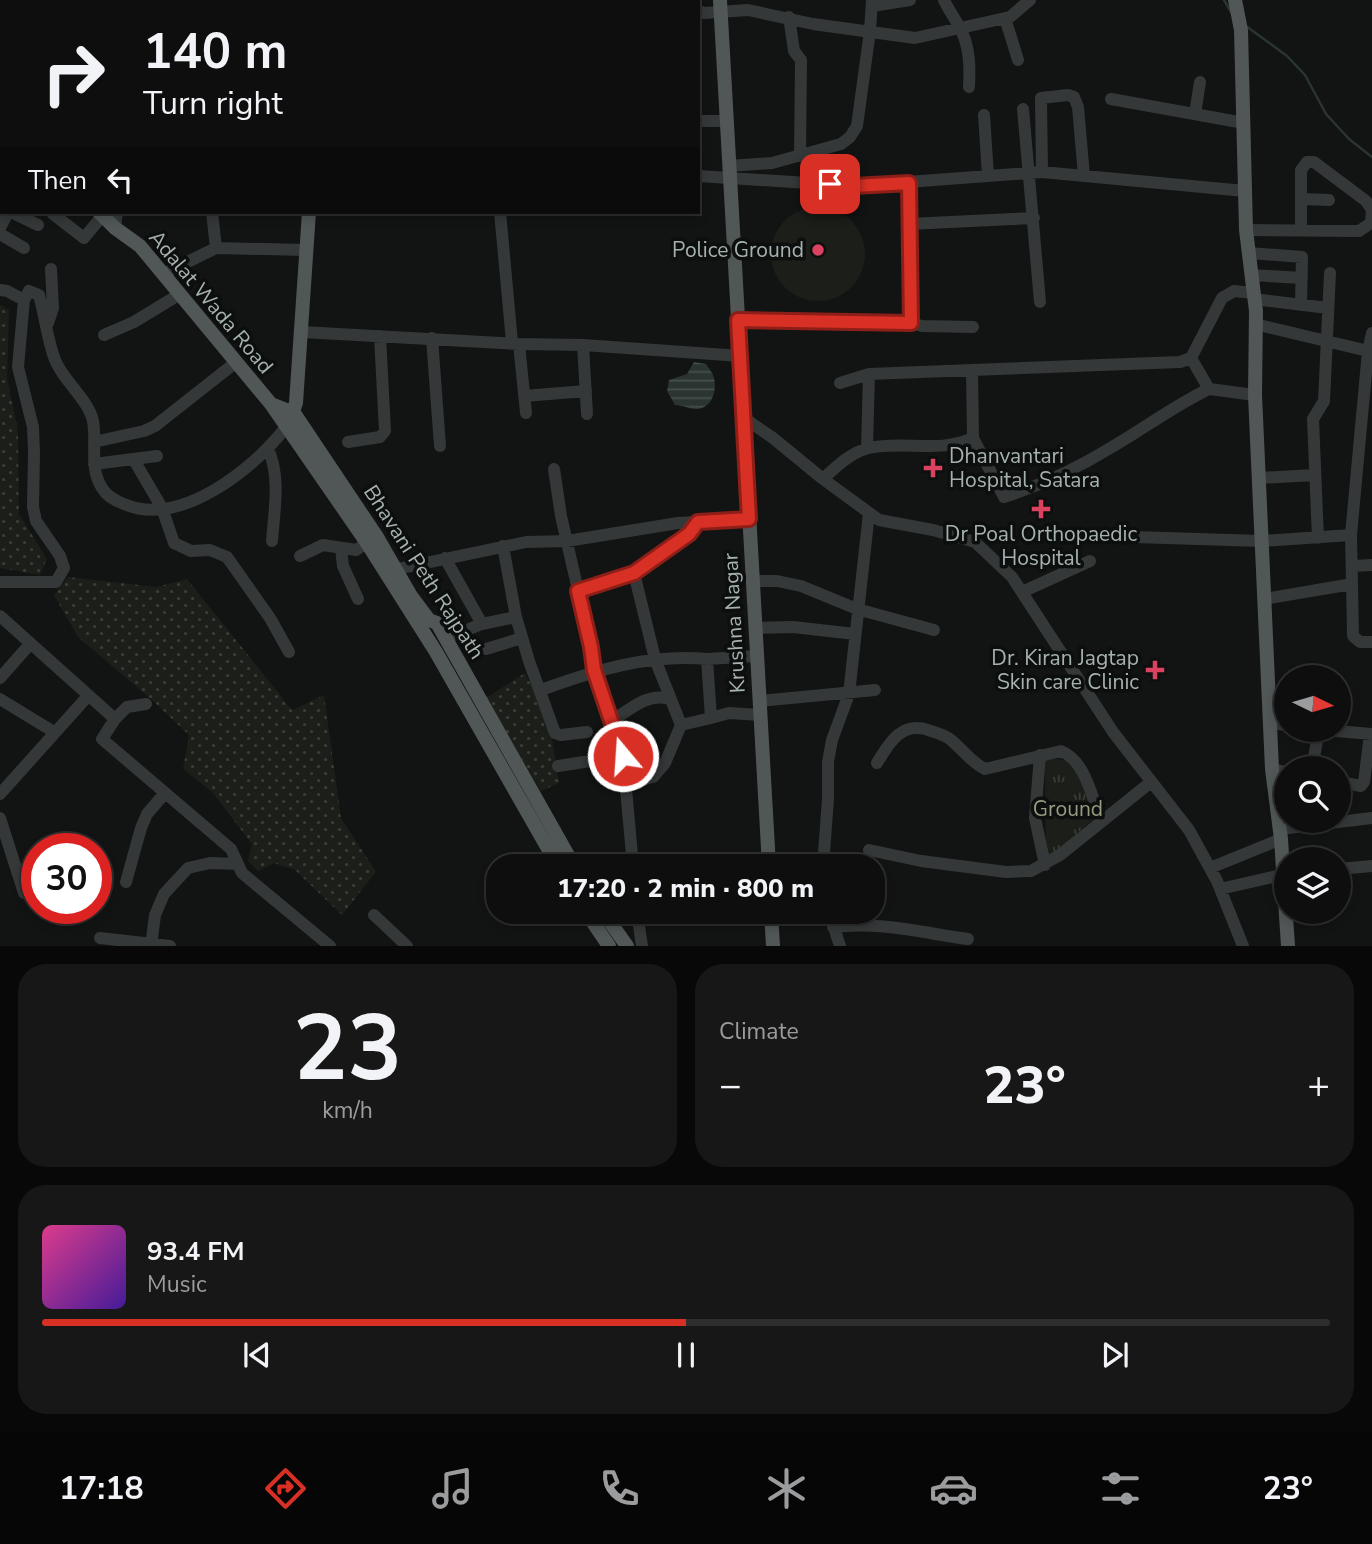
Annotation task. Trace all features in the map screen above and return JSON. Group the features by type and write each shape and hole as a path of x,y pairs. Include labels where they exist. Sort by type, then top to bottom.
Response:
{"main road":[{"path":"1235,0 1241,30 1246,229 1255,324 1255,395 1270,723 1276,756"},
{"name":"Krushna Nagar","path":"720,6 768,854"},
{"name":"Adalat Wada Road","path":"108,214 115,228 140,246 271,404 294,414"},
{"path":"286,428 294,414 309,214"},
{"path":"271,404 367,543 436,652 555,854"},
{"name":"Bhavani Peth Rajpath","path":"294,414 397,569 411,596 429,620 436,622 446,638 568,854"},
{"path":"429,620 437,642 556,854"},
{"path":"1280,834 1281,847"},
{"path":"594,924 609,946"},
{"path":"611,924 627,946"},
{"path":"772,924 773,946"},
{"path":"1287,924 1288,946"}],"street":[{"path":"700,176 800,156 841,144 850,137 857,125 872,3 910,0"},
{"path":"944,0 960,28 968,55 969,87"},
{"path":"700,12 705,13 720,6 789,17 813,24 915,38 1010,17 1030,0"},
{"path":"789,17 794,51 801,61 800,156"},
{"path":"1005,18 1018,60"},
{"path":"1195,114 1200,82"},
{"path":"1042,172 1041,98 1068,95 1074,97 1078,107 1084,176"},
{"path":"1111,99 1244,122"},
{"path":"1023,109 1041,302"},
{"path":"984,115 988,176"},
{"path":"700,121 727,121"},
{"path":"1246,229 1359,231 1369,226 1372,214 1366,201 1314,162 1307,162 1301,170 1301,229"},
{"path":"730,171 854,186 1042,172 1245,191"},
{"path":"909,183 911,323"},
{"path":"1301,199 1329,200"},
{"path":"13,214 38,225"},
{"path":"53,214 84,238 106,214"},
{"path":"212,214 216,248"},
{"path":"500,214 526,413"},
{"path":"909,224 1034,218"},
{"path":"0,234 24,248"},
{"path":"163,274 216,248 306,250"},
{"path":"1249,253 1300,256 1303,260 1301,304"},
{"path":"47,324 53,308 51,269"},
{"path":"1318,538 1313,419 1324,401 1330,273"},
{"path":"1251,275 1302,278"},
{"path":"0,290 23,300"},
{"path":"0,582 55,582 64,568 60,556 36,521 33,507 33,427 18,367 23,300 29,291 39,295 56,362 93,418 94,464 102,489 116,500 136,509 160,510 177,507 211,491 239,473 268,449 286,428"},
{"path":"840,383 869,374 1181,362 1191,358 1222,298 1234,291 1328,308"},
{"path":"104,335 148,315 180,294"},
{"path":"738,320 911,323 922,326 973,327"},
{"path":"1255,324 1370,351"},
{"path":"302,332 583,345 741,356"},
{"path":"1372,332 1367,420 1358,466 1351,535 1353,636 1360,642 1372,642"},
{"path":"348,442 380,438 385,431 380,336"},
{"path":"432,338 440,446"},
{"path":"583,345 587,414"},
{"path":"1191,358 1209,389"},
{"path":"94,442 155,426 235,363"},
{"path":"972,371 973,438 1004,497 1035,487 1111,448 1186,399 1209,389 1255,395"},
{"path":"867,448 869,374"},
{"path":"524,396 586,391"},
{"path":"744,418 880,520 933,530 975,542 1012,577 1113,732 1189,831 1220,889 1243,946"},
{"path":"823,479 839,463 867,448 948,446 973,438"},
{"path":"268,449 273,460 275,482 272,541"},
{"path":"94,464 157,456"},
{"path":"134,460 162,508 174,543 191,551 210,550 227,557 270,618 289,652"},
{"path":"1358,466 1372,468"},
{"path":"554,469 594,670 623,756 632,854"},
{"path":"1259,478 1315,475"},
{"path":"824,854 828,762 832,740 849,694 869,513"},
{"path":"397,569 526,542 567,541 698,522 749,519"},
{"path":"578,591 634,573 689,534 698,522"},
{"path":"1102,536 1262,541 1351,535"},
{"path":"300,556 323,545 356,550 367,543"},
{"path":"503,547 516,617 555,733 561,735 587,732"},
{"path":"341,548 343,566 358,599"},
{"path":"445,558 482,624"},
{"path":"1022,592 1090,561"},
{"path":"1352,566 1372,565"},
{"path":"625,784 653,777 665,763 681,725 655,659 634,573"},
{"path":"753,580 801,586 857,609 934,630"},
{"path":"1264,599 1352,584"},
{"path":"0,617 115,719"},
{"path":"446,638 482,624 516,617"},
{"path":"755,628 793,627 855,634"},
{"path":"486,649 522,638"},
{"path":"0,678 30,644"},
{"path":"541,690 594,670 655,659 678,656 707,659 757,656"},
{"path":"707,659 711,718"},
{"path":"681,725 729,713 874,690"},
{"path":"0,794 88,696"},
{"path":"612,721 648,699 662,696 669,699"},
{"path":"0,699 54,732"},
{"path":"146,704 127,708 115,719 102,739 231,849 242,873 330,946"},
{"path":"1270,723 1274,724"},
{"path":"877,763 890,740 901,731 913,727 928,729 949,738 985,769 1061,751 1069,754 1079,764 1101,820"},
{"path":"1351,732 1371,734 1364,782 1361,786 1351,785"},
{"path":"1040,755 1035,818 1045,865"},
{"path":"558,766 623,756"},
{"path":"869,850 921,861 1006,872 1031,871 1045,865 1151,782"},
{"path":"126,882 141,828 147,814 164,793"},
{"path":"0,817 21,884"},
{"path":"1210,868 1280,834 1372,818"},
{"path":"151,944 155,915 164,894 188,869 210,863 237,864"},
{"path":"1351,868 1372,866"},
{"path":"1220,889 1274,876"},
{"path":"374,915 407,946"},
{"path":"639,924 642,946"},
{"path":"832,924 840,946"},
{"path":"833,927 882,925 968,939"},
{"path":"100,938 170,946"}],"green space":[{"name":"Police Ground","path":"809,207 827,207 852,220 862,236 865,254 862,272 852,288 827,301 809,301 784,288 771,263 771,245 784,220"},
{"path":"0,305 9,310 7,378 18,431 19,514 47,559 40,575 0,568"},
{"path":"68,577 157,587 187,579 292,710 324,695 341,818 376,872 342,915 295,870 274,863 258,871 248,861 252,844 212,792 183,769 189,735 78,637 54,595"},
{"path":"525,673 549,719 559,783 541,791 486,698"},
{"name":"Ground","path":"1045,757 1071,761 1096,817 1046,860"}],"shaded area":[{"path":"694,362 706,364 715,383 710,402 697,409 675,405 667,391 669,380 687,374"}],"waterway":[{"path":"1224,0 1231,12"},
{"path":"1246,26 1287,56 1305,75 1326,114 1349,139 1372,157"}],"place":[{"name":"Police Ground","path":"818,250"},
{"name":"Dhanvantari Hospital, Satara","path":"933,468"},
{"name":"Dr Poal Orthopaedic Hospital","path":"1041,509"},
{"name":"Dr. Kiran Jagtap Skin care Clinic","path":"1155,670"}],"route":[{"path":"623,756 594,670 578,591 634,573 689,534 698,522 749,519 738,320 911,323 909,183 854,186 830,184"}]}
